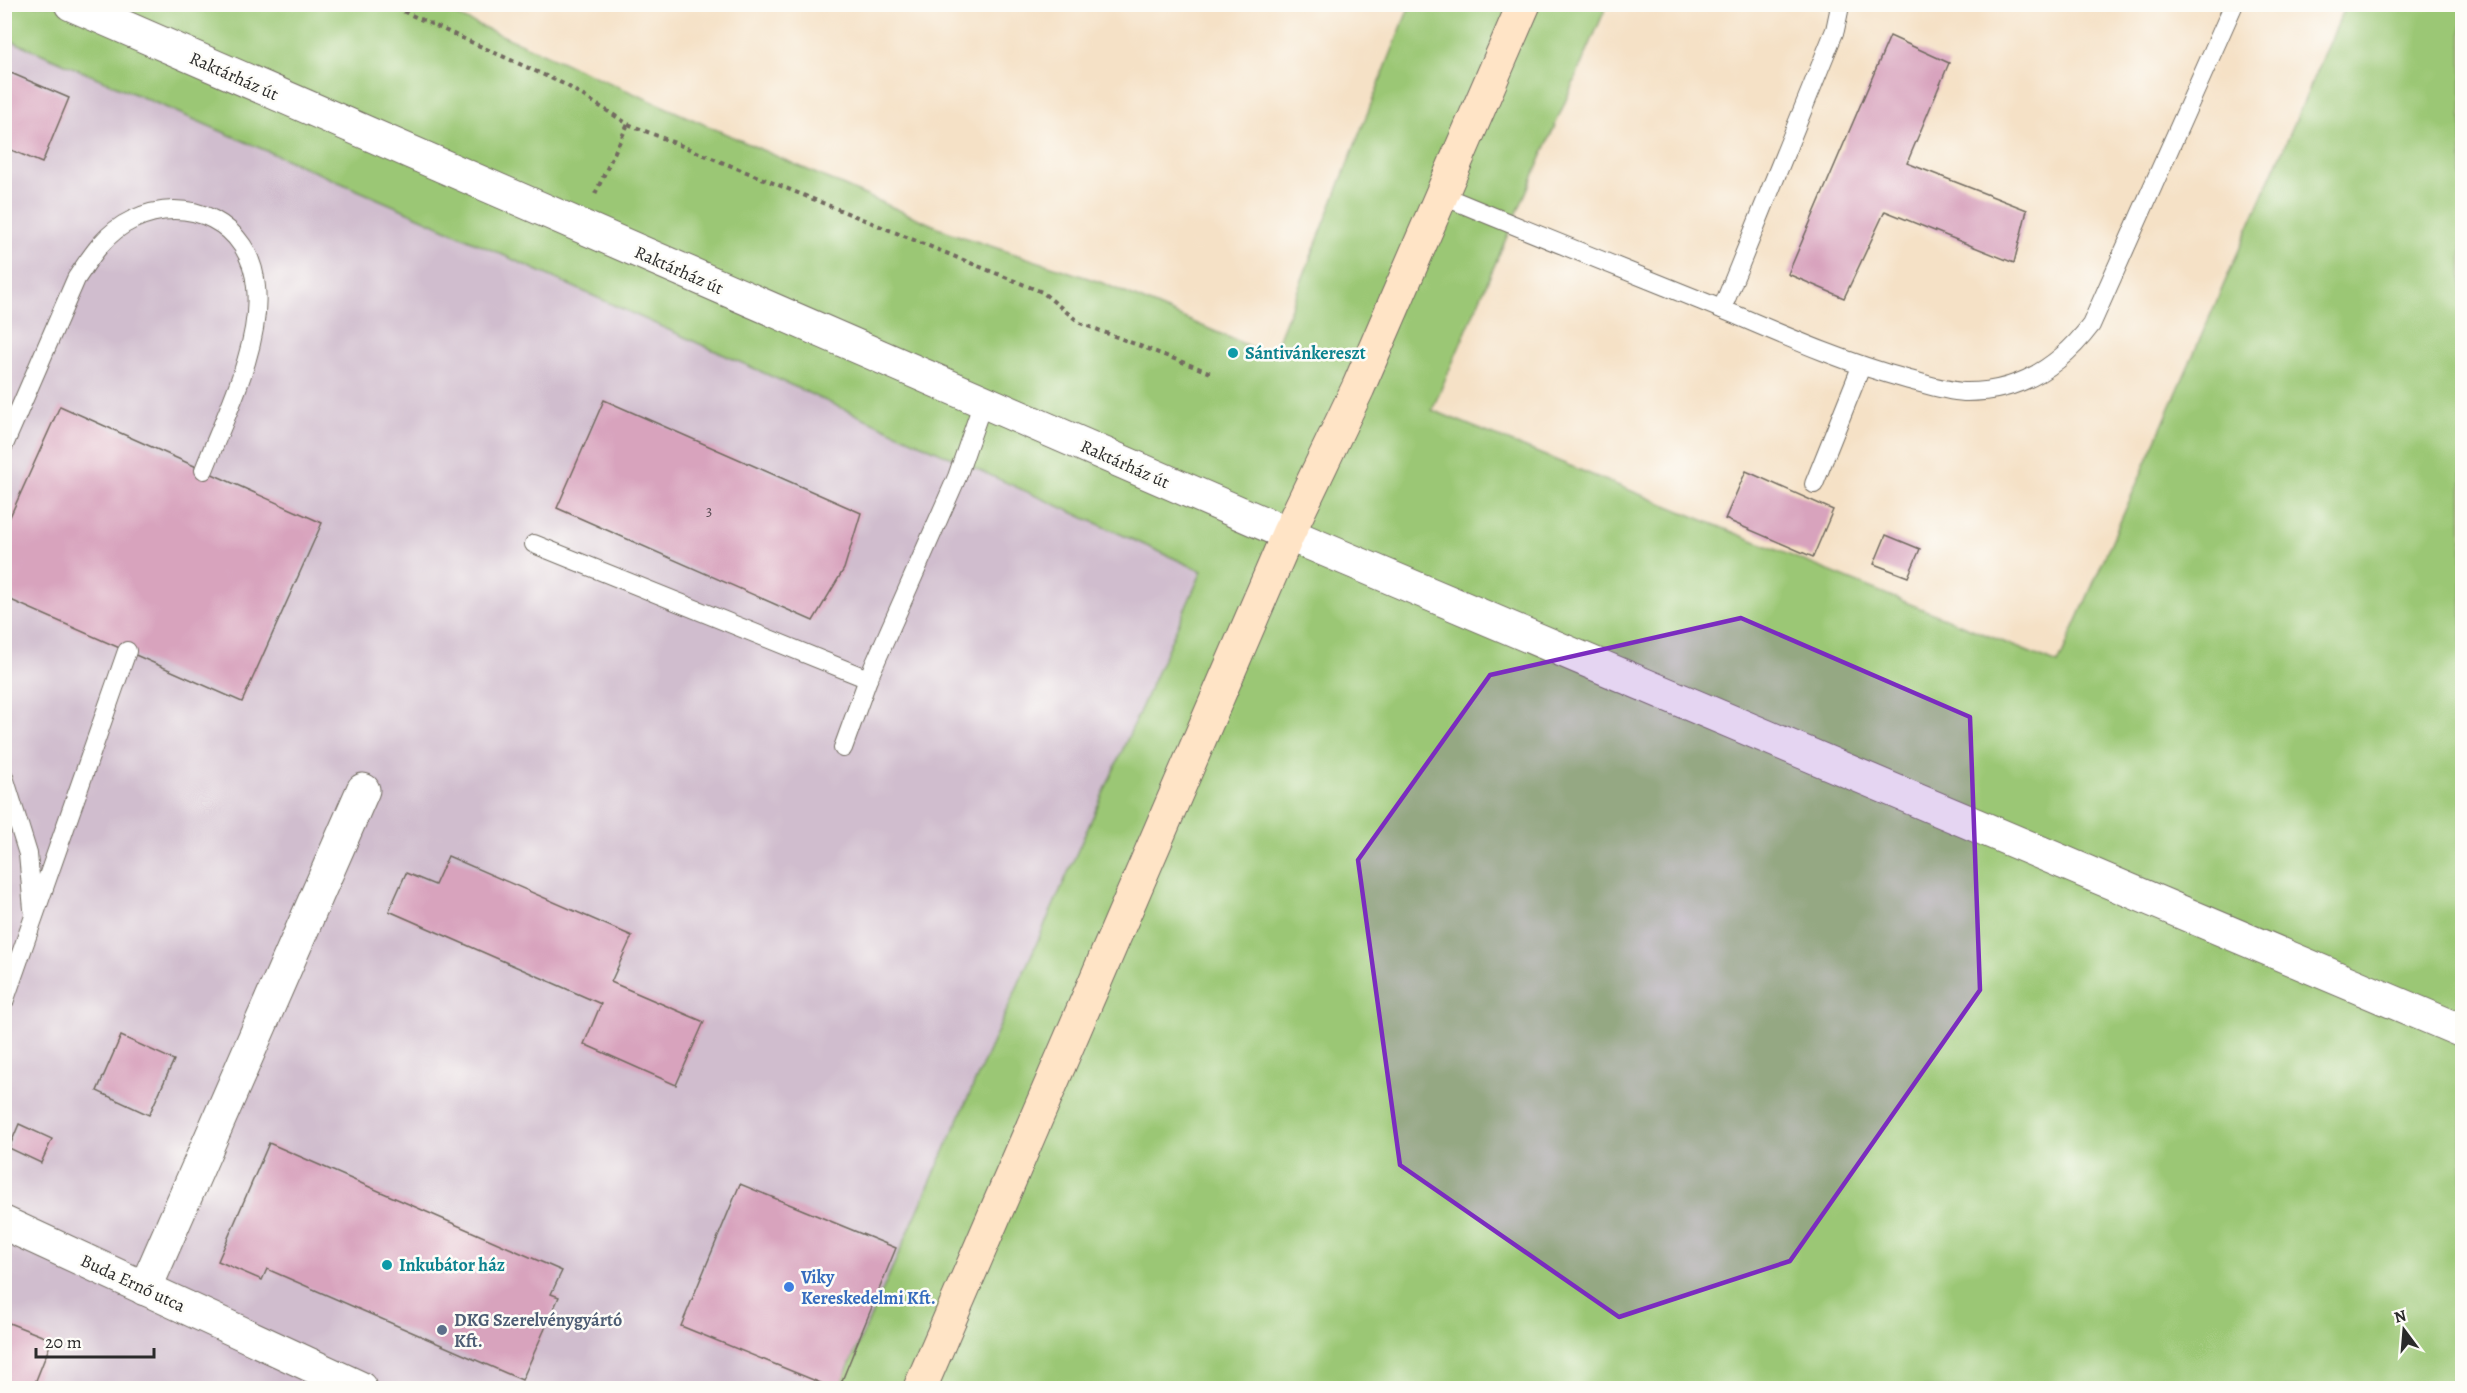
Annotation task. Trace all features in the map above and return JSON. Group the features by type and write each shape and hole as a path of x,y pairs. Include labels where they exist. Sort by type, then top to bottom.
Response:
{"main road":[{"path":"920,1389 1288,534 1358,388 1524,4"}],"street":[{"name":"Raktárház út","path":"71,4 1288,534 2463,1031"},
{"path":"145,1288 363,790"},
{"name":"Buda Ernő utca","path":"4,1223 360,1389"}],"lane":[{"path":"1722,309 1835,30 1838,4"},
{"path":"1441,195 1861,367 1930,386 1964,392 1996,388 2028,379 2052,367 2076,345 2091,325 2234,4"},
{"path":"4,445 76,279 91,255 109,235 130,221 150,213 176,210 214,219 234,233 245,249 253,268 256,287 257,315 249,351 204,470"},
{"path":"1814,484 1861,367"},
{"path":"843,748 868,680 957,477 983,402"},
{"path":"534,544 868,680"},
{"path":"4,1002 127,651"},
{"path":"4,777 28,854 33,920"}],"path":[{"path":"387,4 566,85 628,124 1042,292 1080,323 1211,373"},
{"path":"580,226 628,124"}],"highlighted area":[{"path":"1741,618 1970,717 1980,990 1790,1261 1619,1317 1400,1165 1358,860 1490,675"}],"shaded area":[{"path":"4,38 399,208 1203,571 839,1388 5,1388"}],"green space":[{"path":"5,5 433,5 951,233 1100,282 1272,356 1410,5 1607,5 1432,410 2058,664 2346,5 2462,5 2462,1388 839,1388 1202,571 399,208 5,38"}],"building":[{"path":"1890,36 1949,63 1907,163 2027,210 2014,263 1885,211 1844,298 1788,274"},
{"path":"4,70 69,98 42,163 4,147"},
{"path":"604,400 861,513 844,569 813,621 557,508"},
{"path":"60,406 322,523 242,702 4,597 4,530"},
{"path":"1746,471 1833,510 1813,557 1725,519"},
{"path":"1886,535 1920,549 1908,577 1874,564"},
{"path":"448,856 632,936 611,982 704,1022 676,1085 584,1044 601,1004 389,911 406,873 435,885"},
{"path":"121,1036 174,1060 149,1115 97,1091"},
{"path":"19,1124 52,1139 41,1163 9,1148"},
{"name":"Inkubátor ház","path":"269,1143 562,1271 551,1294 559,1297 522,1380 267,1269 262,1280 218,1261"},
{"name":"Viky Kereskedelmi Kft.","path":"740,1184 896,1248 839,1388 833,1388 681,1326"},
{"path":"4,1321 52,1340 33,1388 4,1388"}],"place":[{"name":"Sántivánkereszt","path":"1233,353"},
{"name":"Inkubátor ház","path":"387,1265"},
{"name":"Viky Kereskedelmi Kft.","path":"789,1287"},
{"name":"DKG Szerelvénygyártó Kft.","path":"442,1330"}]}
